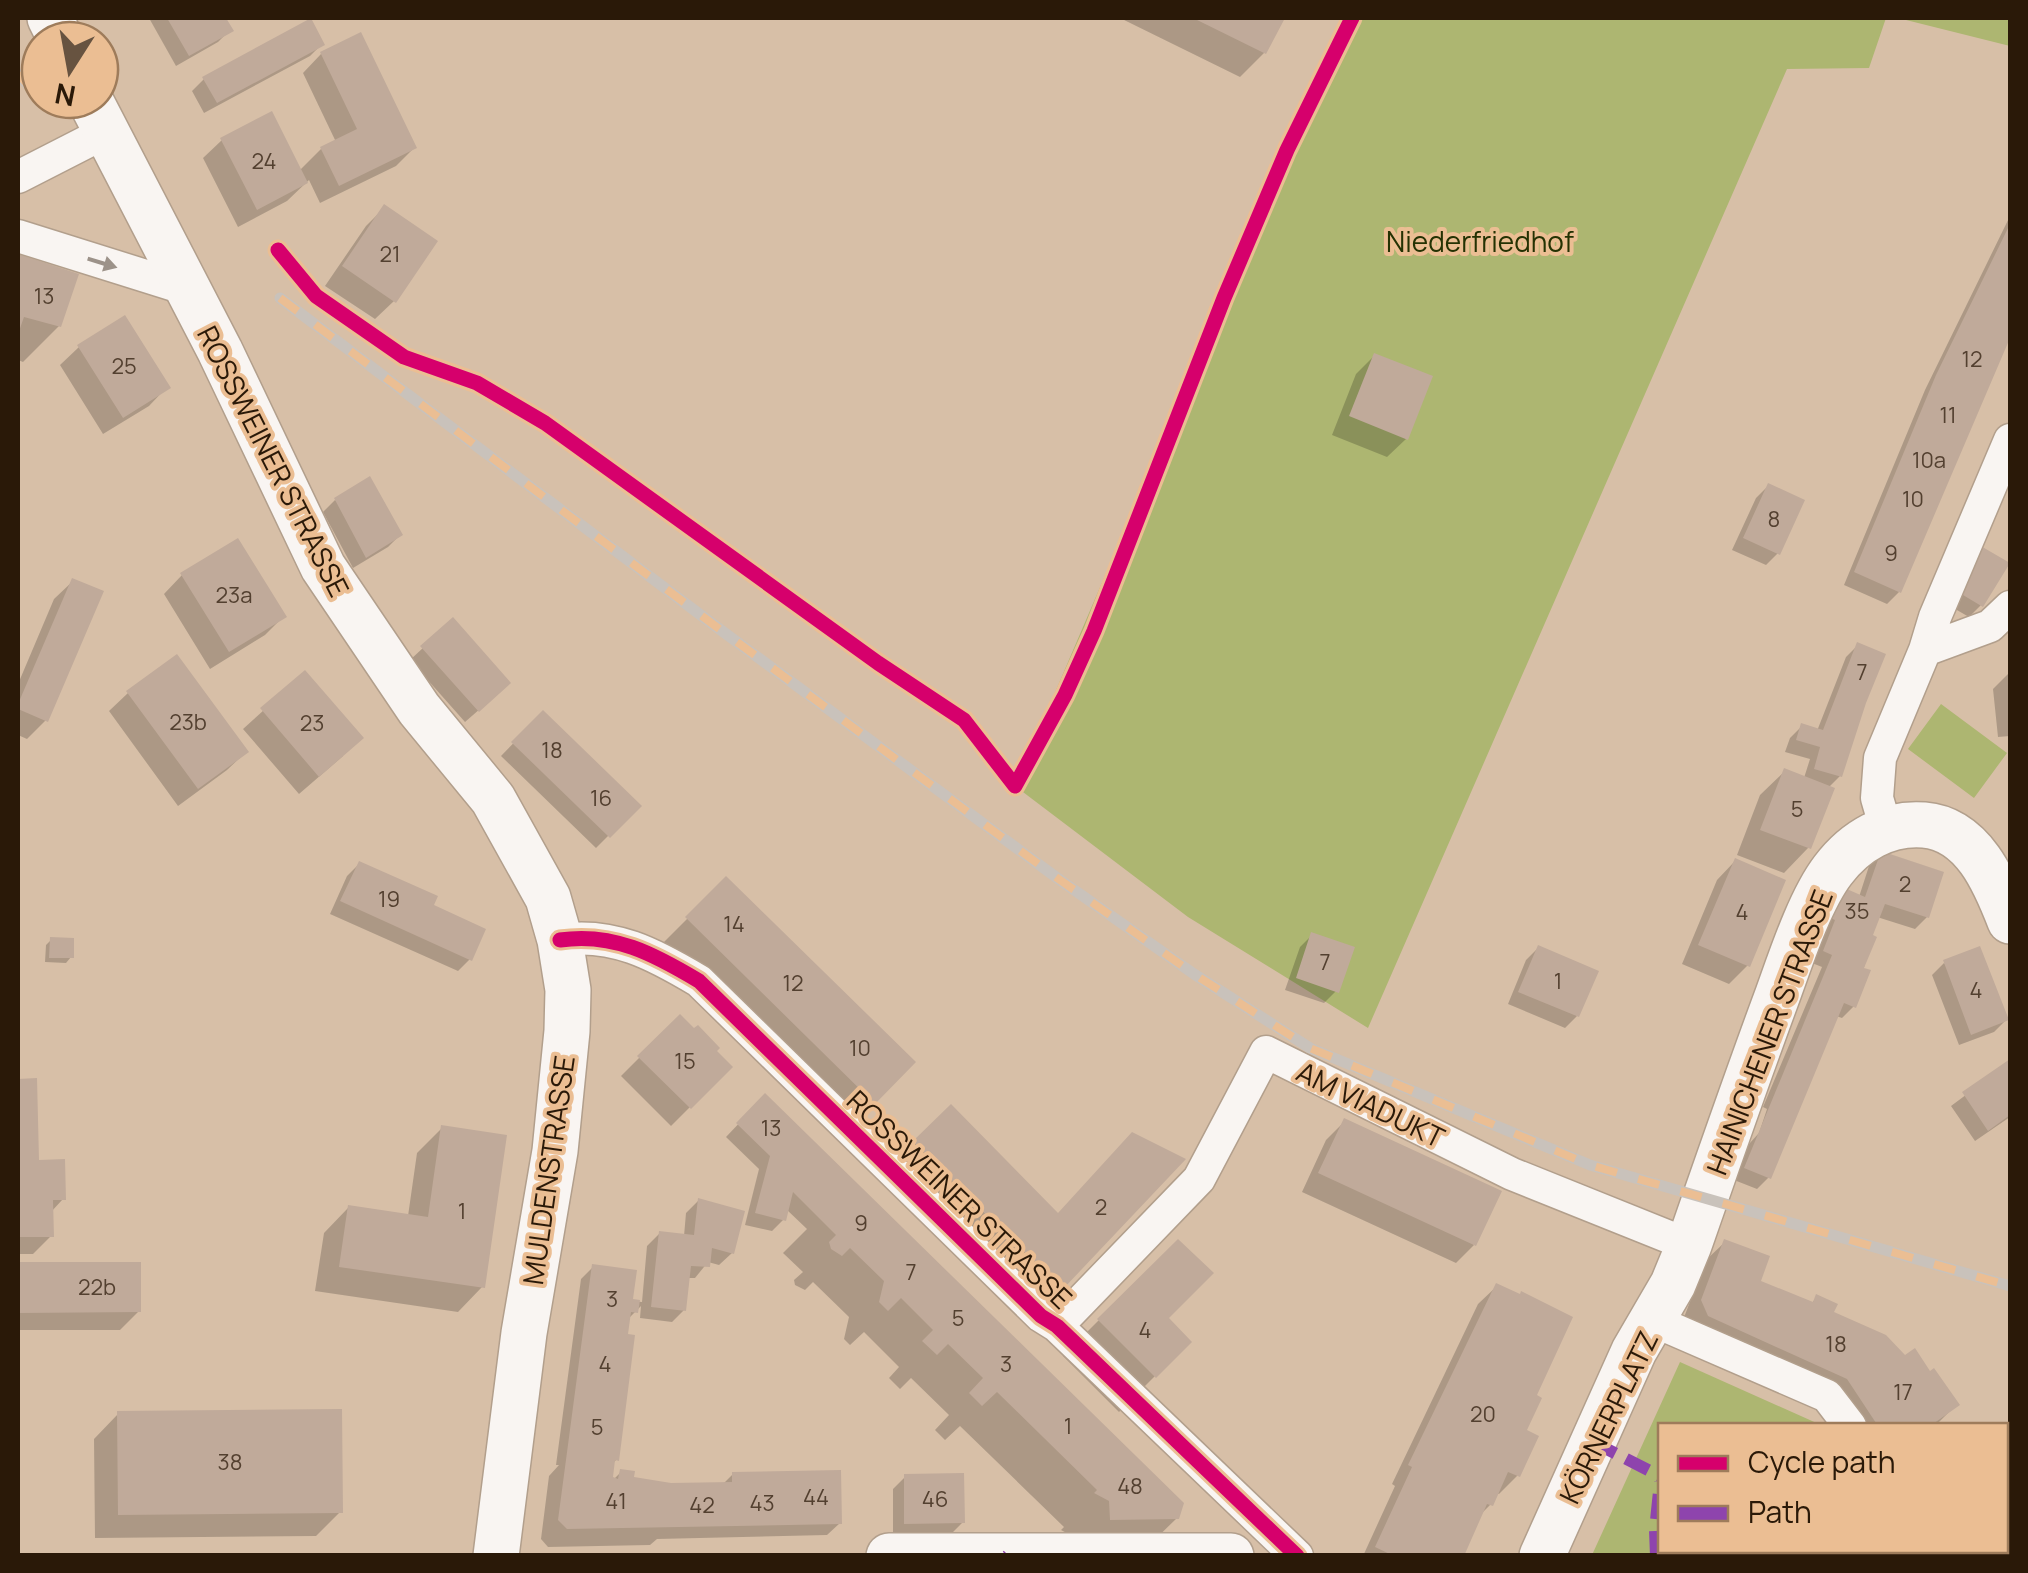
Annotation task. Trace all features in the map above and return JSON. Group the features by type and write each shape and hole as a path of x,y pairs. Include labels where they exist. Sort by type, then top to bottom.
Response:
{"main road":[{"name":"ROSSWEINER STRASSE","path":"100,120 220,351 322,566 419,709 493,799"},
{"name":"MULDENSTRASSE","path":"493,799 548,898 568,990 555,1151 524,1333 496,1556"},
{"path":"1886,828 1930,825 1972,851 1991,872 2010,921"},
{"name":"HAINICHENER STRASSE","path":"1652,1320 1690,1245 1796,944 1830,873 1864,839 1886,828"},
{"name":"KÖRNERPLATZ","path":"1542,1556 1634,1351 1652,1320"},
{"path":"889,1556 1231,1556"}],"street":[{"path":"18,177 93,120"},
{"path":"18,236 187,290"},
{"path":"1886,828 1877,798 1880,758 2010,440"},
{"path":"1925,650 1990,626 2010,607"},
{"name":"ROSSWEINER STRASSE","path":"560,940 588,936 621,942 661,959 699,982 1041,1316 1057,1326 1297,1556"},
{"name":"AM VIADUKT","path":"1057,1326 1199,1179 1266,1052 1512,1174 1690,1245"},
{"name":"KÖRNERPLATZ","path":"1652,1320 1828,1396 1848,1423"}],"green space":[{"name":"Niederfriedhof","path":"1352,18 1886,18 1869,68 1787,69 1368,1028 1188,917 1015,786 1287,150"},
{"path":"1898,18 2010,18 2010,46"},
{"path":"1941,704 2007,753 1974,798 1908,749"},
{"path":"1680,1362 1817,1423 1658,1423 1658,1553 1786,1555 1592,1555"}],"building":[{"path":"167,18 226,18 234,31 189,56"},
{"path":"311,18 325,45 217,103 202,77"},
{"path":"1193,18 1285,18 1266,54"},
{"path":"361,32 417,148 339,186 320,147 357,129 320,52"},
{"path":"272,111 308,183 257,210 220,138"},
{"path":"384,204 438,241 396,303 342,266"},
{"path":"2010,224 2010,338 1901,593 1854,572 1936,375"},
{"path":"18,254 79,274 61,327 24,317 18,334"},
{"path":"125,315 171,388 123,418 77,345"},
{"path":"1374,353 1433,376 1408,440 1349,416"},
{"path":"370,476 403,535 366,558 334,498"},
{"path":"1768,483 1805,500 1780,555 1743,538"},
{"path":"238,538 287,617 229,652 180,573"},
{"path":"1979,545 2010,563 1983,607 1953,589"},
{"path":"72,578 104,591 48,722 18,709 18,704"},
{"path":"453,617 511,683 479,712 420,646"},
{"path":"1857,642 1886,654 1842,777 1814,769 1820,747 1796,740 1801,723 1823,730"},
{"path":"177,654 249,752 198,789 126,691"},
{"path":"305,670 364,738 319,777 260,708"},
{"path":"543,710 642,806 610,838 511,742"},
{"path":"1784,768 1835,788 1811,849 1760,830"},
{"path":"1881,851 1944,872 1929,918 1885,904 1864,968 1871,970 1856,1008 1844,1003 1771,1179 1744,1168 1832,955 1823,951 1835,920 1828,917 1840,886 1865,897"},
{"path":"1735,858 1786,880 1750,967 1698,945"},
{"path":"359,861 438,896 434,905 486,929 472,961 340,901"},
{"path":"726,876 916,1062 875,1104 685,917"},
{"path":"1311,932 1355,947 1339,993 1296,978"},
{"path":"50,937 74,938 74,958 49,958"},
{"path":"1538,945 1599,971 1579,1017 1518,992"},
{"path":"1980,946 2009,1020 1971,1035 1943,960"},
{"path":"680,1014 694,1028 698,1025 733,1067 691,1109 637,1056"},
{"path":"2010,1059 2010,1115 1988,1131 1962,1092"},
{"path":"37,1078 39,1160 65,1159 66,1200 53,1200 54,1237 18,1237 18,1079"},
{"path":"765,1093 1184,1503 1179,1519 1110,1520 1109,1501 1094,1493 1097,1490 997,1392 982,1406 969,1393 983,1378 948,1344 937,1355 922,1341 933,1330 901,1298 888,1311 879,1302 884,1281 850,1248 842,1256 831,1249 829,1242 836,1235 793,1192 786,1221 755,1213 770,1156 736,1123"},
{"path":"951,1104 1058,1213 1132,1132 1186,1159 1064,1288 913,1141"},
{"path":"1344,1118 1502,1191 1476,1246 1318,1173"},
{"path":"441,1125 507,1135 485,1288 339,1267 348,1205 428,1217"},
{"path":"698,1198 745,1211 734,1254 712,1248 710,1267 691,1266 686,1311 651,1307 659,1231 694,1235"},
{"path":"1178,1239 1214,1273 1169,1318 1192,1342 1156,1378 1097,1319"},
{"path":"1724,1239 1770,1256 1761,1281 1813,1302 1816,1294 1838,1304 1834,1312 1886,1335 1905,1355 1915,1348 1960,1405 1934,1423 1876,1423 1847,1379 1708,1316 1701,1300"},
{"path":"18,1262 141,1262 141,1312 18,1313"},
{"path":"592,1264 637,1270 633,1299 640,1300 638,1313 631,1312 628,1334 635,1335 619,1461 615,1460 613,1477 618,1479 620,1469 635,1471 634,1477 671,1483 732,1482 732,1472 841,1470 842,1524 567,1529 558,1520"},
{"path":"1496,1283 1573,1317 1537,1395 1542,1398 1527,1430 1539,1436 1520,1477 1508,1472 1493,1506 1487,1504 1464,1556 1394,1556 1375,1547 1412,1467 1408,1465"},
{"path":"342,1409 343,1513 118,1515 117,1411"},
{"path":"964,1473 965,1523 904,1524 904,1474"}],"railway":[{"path":"280,298 1060,880 1194,974 1310,1048 1590,1165 2010,1286"}],"marked path":[{"path":"1593,1442 1658,1475"},
{"path":"1656,1556 1658,1501"}],"cycle path":[{"path":"278,250 316,296 404,357 477,383 545,423 878,663 964,720 1015,786 1065,695 1094,631 1224,298 1287,150 1352,18"},
{"path":"560,940 598,939 632,947 699,981 1041,1316 1057,1326 1297,1556"}]}
